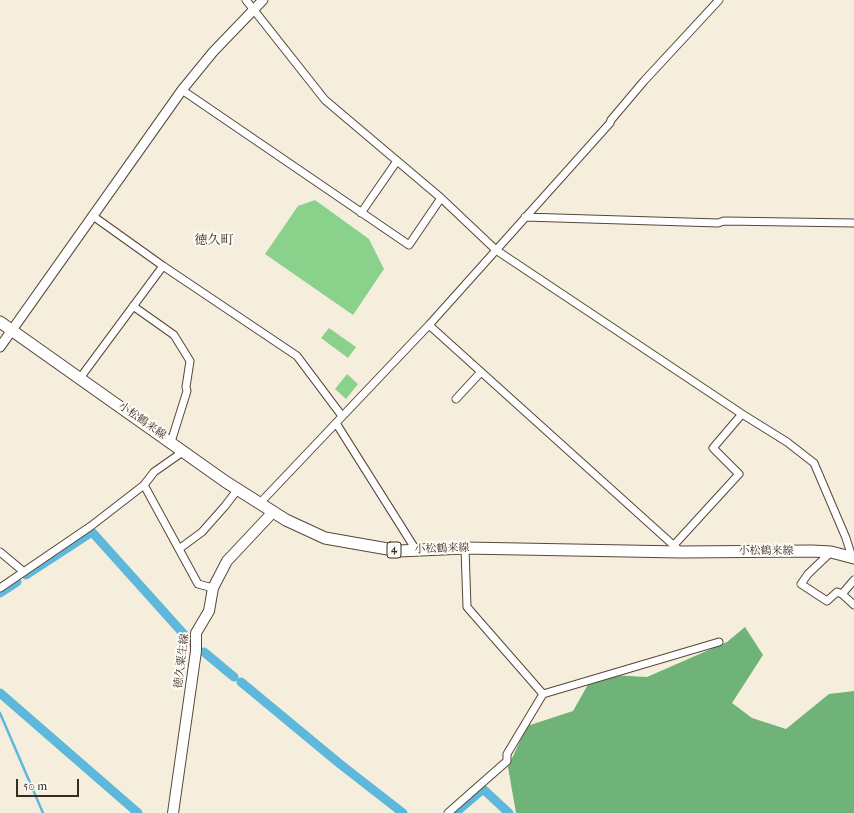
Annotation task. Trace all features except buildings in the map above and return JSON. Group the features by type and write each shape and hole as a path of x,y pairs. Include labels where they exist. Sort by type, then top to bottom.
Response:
{"main road":[{"name":"小松鶴来線","path":"0,322 238,489 286,520 325,538 399,551 465,548 812,551 831,552 853,558"},
{"name":"徳久粟生線","path":"173,813 196,651 196,633 209,611 213,588 227,561 273,512"}],"street":[{"path":"246,0 325,100 441,198 496,250 742,414 787,442 814,463 853,558"},
{"path":"0,346 182,90 213,52 263,0"},
{"path":"260,503 428,325 610,123 644,81 719,0"},
{"path":"182,90 409,245 441,198"},
{"path":"361,213 397,161"},
{"path":"93,216 297,356 342,416"},
{"path":"525,217 718,223 724,221 854,223"},
{"path":"80,378 132,306 164,266"},
{"path":"132,306 174,335 190,361 186,387 187,391 171,442"},
{"path":"428,325 678,549 739,474 713,448 742,414"},
{"path":"456,399 481,372"},
{"path":"336,423 416,550"},
{"path":"0,588 91,526 144,484 154,472 184,451"},
{"path":"144,484 198,584 213,588"},
{"path":"180,549 202,532 238,489"},
{"path":"465,548 467,607 543,694"},
{"path":"0,552 24,572"},
{"path":"831,552 808,574 801,584 827,601 837,592 842,594 854,605"},
{"path":"842,594 854,580"},
{"path":"448,813 507,761 506,754 543,694 719,642"}],"green space":[{"path":"315,200 369,239 384,269 353,315 265,254 298,206"},
{"path":"329,328 356,347 348,358 321,338"},
{"path":"347,374 358,384 346,399 335,389"},
{"path":"745,627 763,655 732,703 752,718 786,729 829,694 854,691 854,813 516,813 508,767 527,726 573,711 594,674 647,677 727,642"}],"waterway":[{"path":"26,575 92,532 190,641"},
{"path":"0,593 17,582"},
{"path":"204,652 234,677"},
{"path":"241,682 340,764 403,813"},
{"path":"0,693 138,813"},
{"path":"0,713 43,813"},
{"path":"455,813 483,789 509,813"}],"district":[{"name":"徳久町","path":"214,241"}]}
